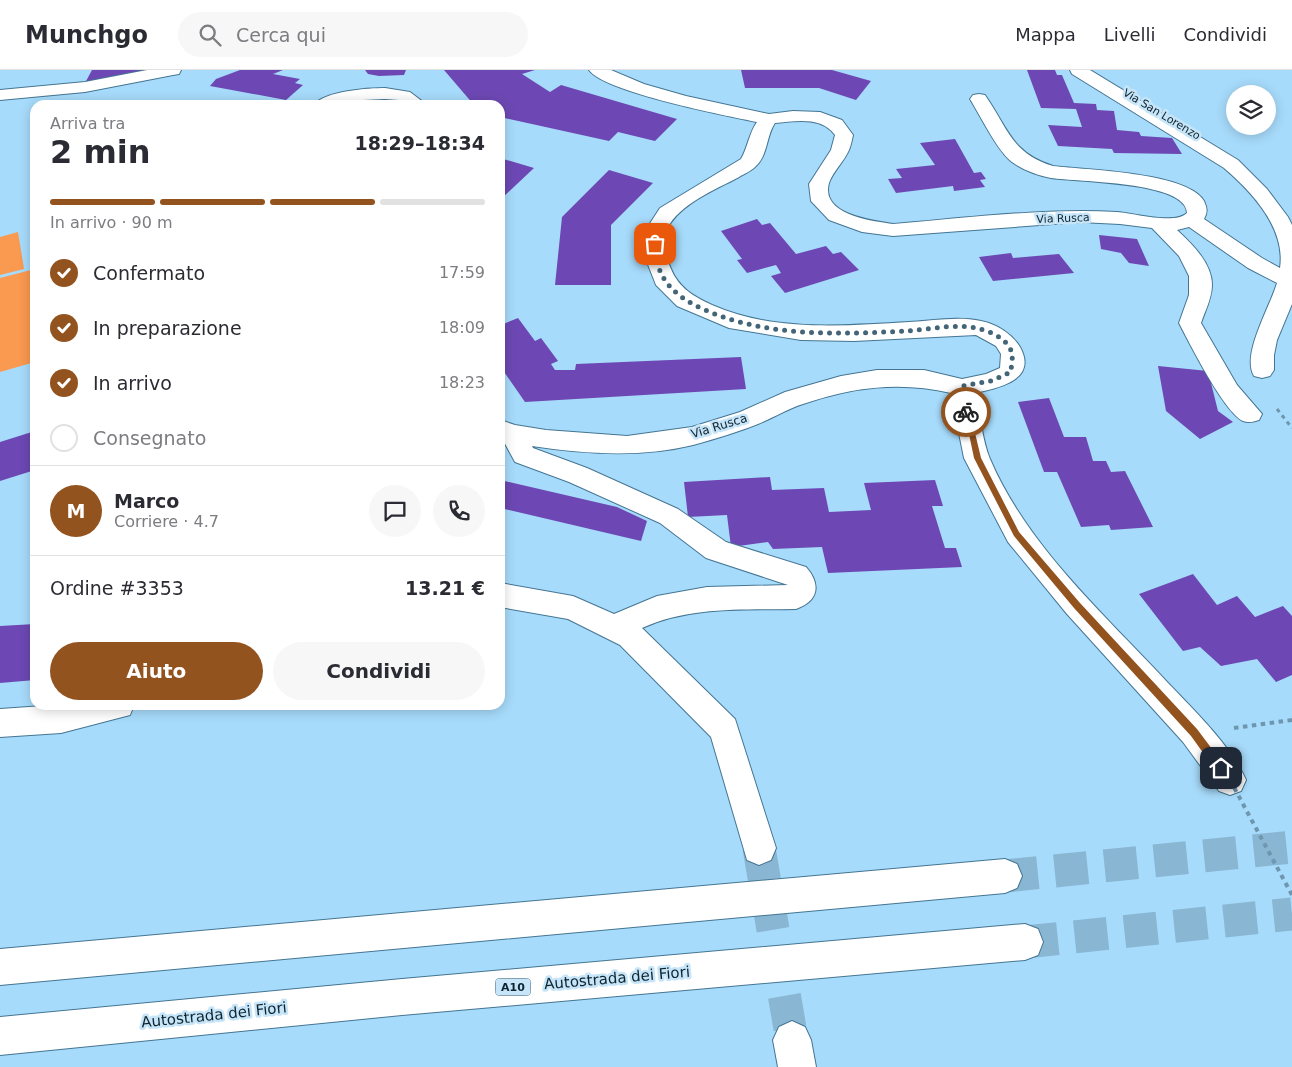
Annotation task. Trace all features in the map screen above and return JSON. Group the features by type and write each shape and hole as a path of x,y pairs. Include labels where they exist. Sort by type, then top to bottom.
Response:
{"main road":[{"path":"0,95 85,87 173,70"},
{"name":"Via Rusca","path":"597,70 616,79 671,97 769,119 787,115 812,117 834,122 844,134 840,150 820,184 821,201 836,216 862,226 902,230 1080,216 1120,218 1172,225 1192,220"},
{"path":"1078,70 1206,148"},
{"name":"Via San Lorenzo","path":"1094,70 1104,80 1201,135 1208,145 1206,148 1231,164 1249,179 1268,202 1285,233 1292,256 1284,295 1261,352 1262,370"},
{"path":"336,100 376,93 406,96 411,100"},
{"path":"979,99 1003,137 1007,147 1017,157 1032,166 1051,172 1151,182 1175,188 1193,200 1197,208 1197,214 1192,220 1255,263 1288,280"},
{"name":"Via Rusca","path":"506,431 546,439 627,445 692,436 749,418 794,398 841,384 877,378 924,378 962,386 991,381 1011,372 1012,354 1005,341 980,328 960,327 854,333 800,332 760,327 729,321 685,301 667,284 655,257 655,231 667,212 749,163 758,146 760,131 769,119"},
{"path":"1159,224 1195,264 1201,283 1190,323 1229,391 1250,414"},
{"path":"962,386 977,458 1016,534 1077,605 1194,732 1230,780"},
{"path":"506,431 524,454 578,475 669,516 716,550 796,575 802,582 802,590 796,596 707,599 657,608 614,628"},
{"path":"505,596 573,608 630,636 724,729 760,848"},
{"path":"0,723 61,718 97,710"},
{"path":"0,967 1005,876"},
{"name":"Autostrada dei Fiori","path":"0,1036 402,997 1025,942"}],"path":[{"path":"1194,732 1292,720"},
{"path":"1230,780 1292,895"}],"shaded area":[{"path":"18,232 24,269 0,275 0,237"},
{"path":"30,270 30,363 0,372 0,278"}],"building":[{"path":"92,70 151,70 85,83"},
{"path":"240,70 283,70 273,74 300,79 295,83 303,85 286,100 210,86 216,79"},
{"path":"365,70 406,70 404,75 379,76 368,74"},
{"path":"444,70 535,70 522,74 550,92 561,85 677,119 655,141 618,132 609,141 505,118 505,100 470,100"},
{"path":"741,70 832,70 871,81 856,100 819,88 745,88"},
{"path":"1027,70 1055,70 1057,75 1062,75 1074,103 1096,104 1097,110 1114,111 1117,130 1139,132 1141,136 1172,138 1182,154 1114,153 1112,149 1058,146 1048,125 1082,127 1076,109 1041,108"},
{"path":"955,139 974,173 981,172 986,179 980,180 985,187 954,191 953,186 896,193 888,179 902,178 896,169 935,165 920,143"},
{"path":"505,159 534,168 505,195"},
{"path":"609,170 653,183 611,225 611,285 555,285 562,217"},
{"path":"757,219 762,225 770,223 796,254 826,246 833,254 841,252 859,270 785,293 771,276 781,273 776,265 747,273 737,260 742,259 721,231"},
{"path":"1099,235 1137,239 1149,266 1129,263 1121,253 1101,249"},
{"path":"1011,253 1013,258 1059,254 1074,273 993,281 979,257"},
{"path":"518,318 535,341 541,338 558,361 551,364 555,370 575,370 576,364 741,357 746,389 525,402 505,373 505,323"},
{"path":"1158,366 1208,371 1218,411 1233,422 1200,439 1166,411"},
{"path":"1049,398 1064,437 1086,437 1093,461 1106,461 1111,472 1125,471 1153,527 1111,530 1109,525 1081,527 1057,472 1044,472 1018,402"},
{"path":"30,433 30,472 0,481 0,442"},
{"path":"770,477 772,490 824,488 829,512 871,510 864,483 935,480 943,506 932,506 945,548 956,548 962,567 828,573 822,547 773,549 768,542 731,547 727,515 688,517 684,482"},
{"path":"505,481 617,507 647,521 641,541 505,509"},
{"path":"1193,574 1217,605 1237,596 1255,617 1283,606 1292,616 1292,675 1276,682 1257,659 1221,666 1200,647 1183,651 1139,594"},
{"path":"30,624 30,680 0,683 0,626"}],"tunnel":[{"path":"1005,876 1292,847"},
{"path":"759,848 792,1040"},
{"path":"1025,942 1292,914"}],"way so far":[{"path":"655,244 655,257 658,268 667,284 685,301 729,321 800,332 854,333 960,327 980,328 992,333 1005,341 1012,354 1011,372 991,381 962,386 966,412"}],"route":[{"path":"966,412 977,458 1016,534 1077,605 1194,732 1221,768"}]}
